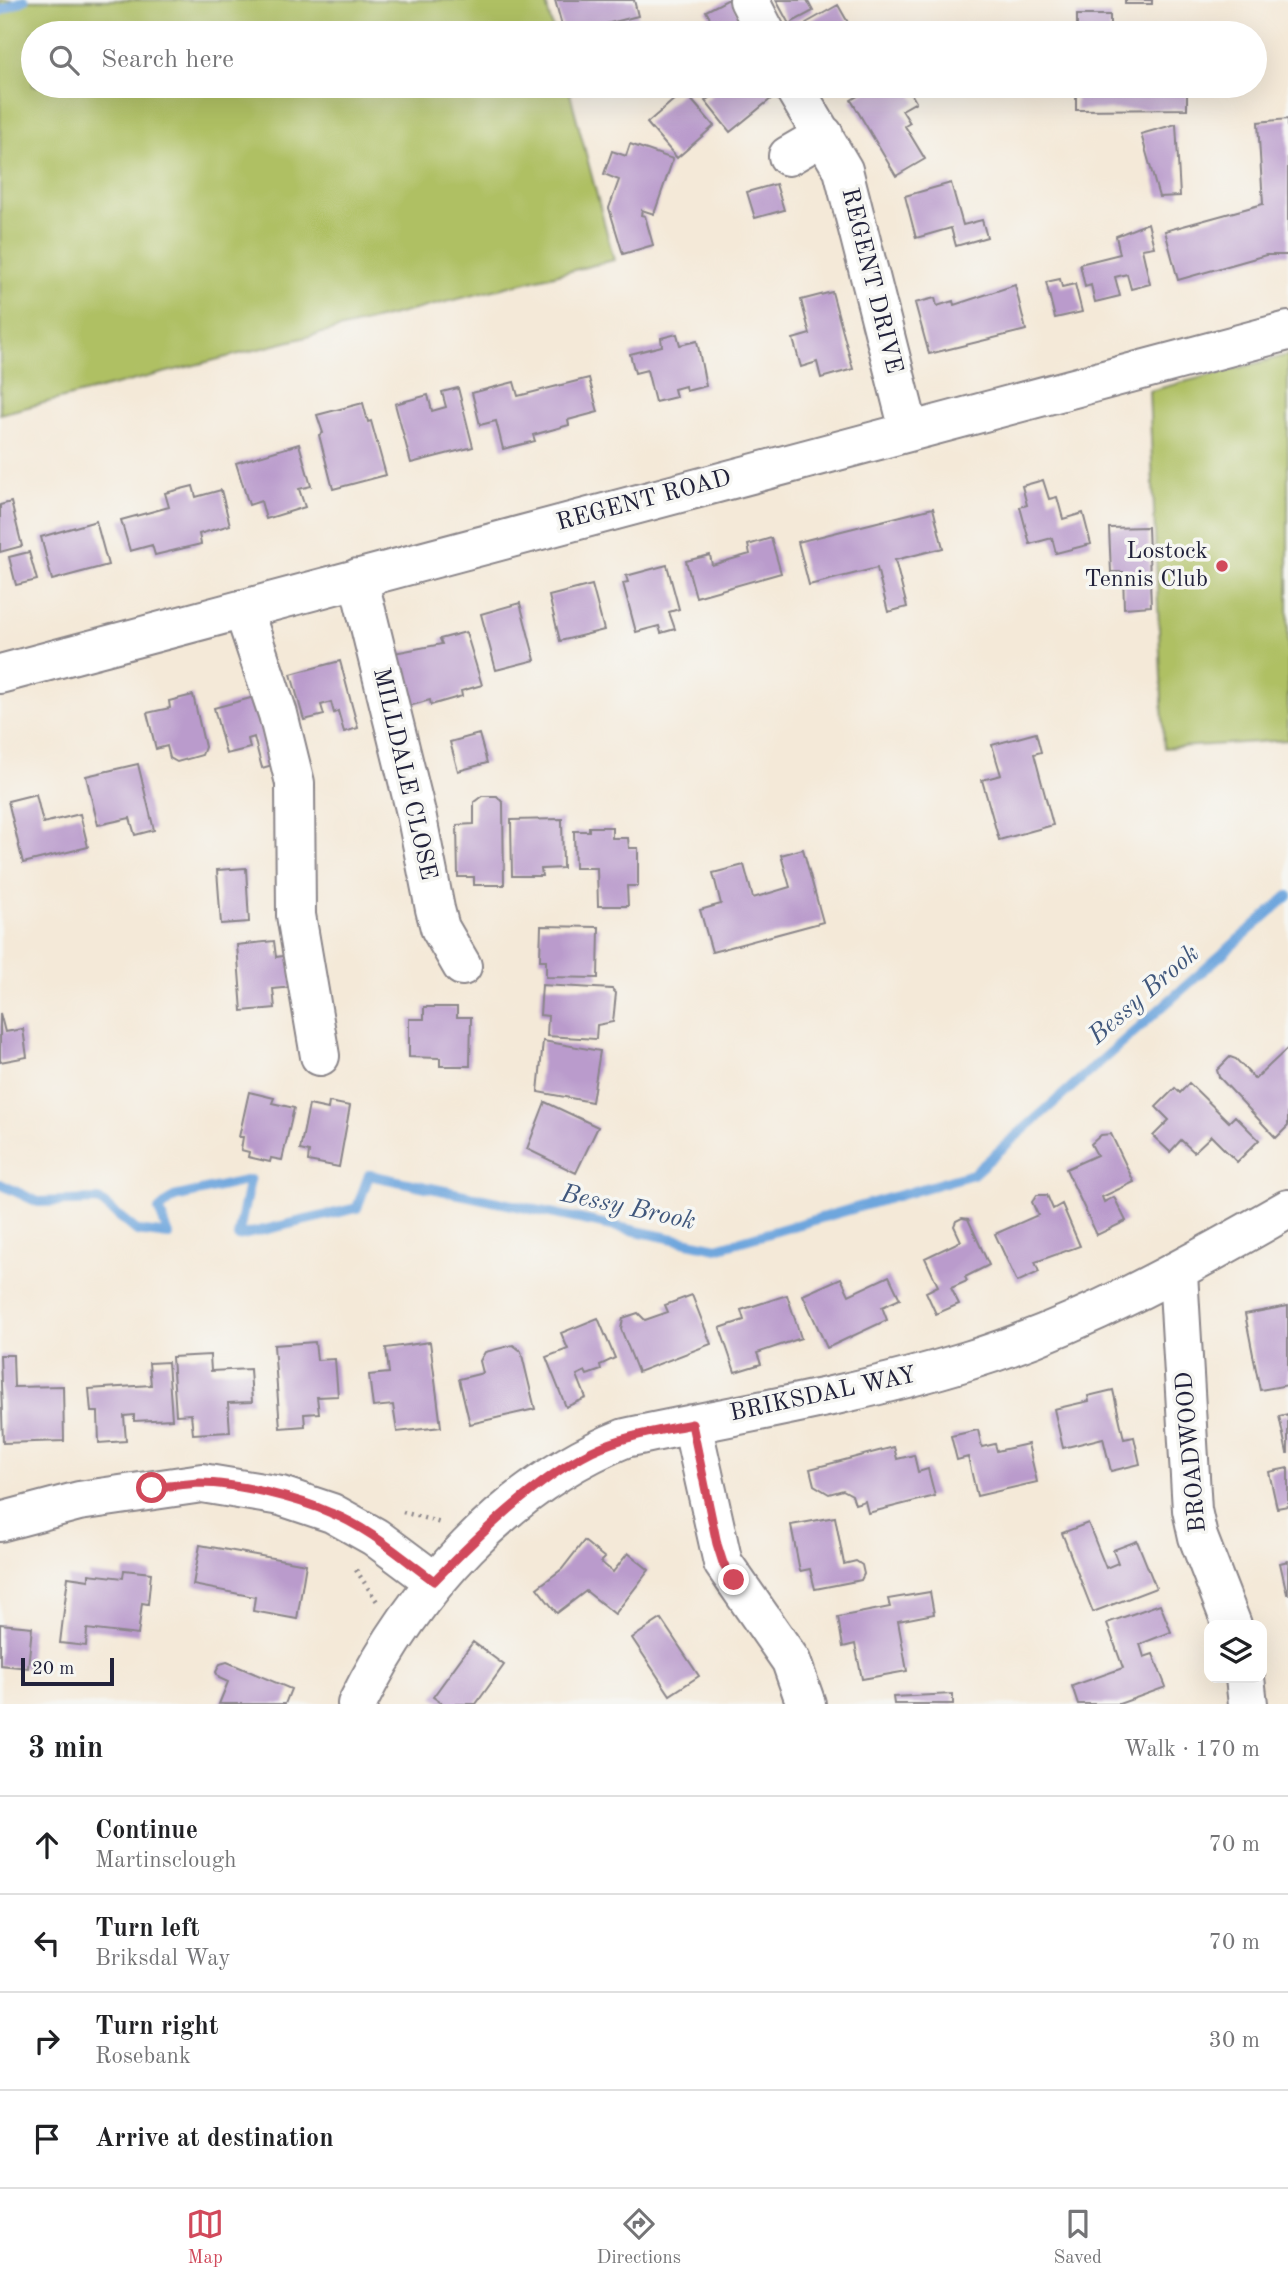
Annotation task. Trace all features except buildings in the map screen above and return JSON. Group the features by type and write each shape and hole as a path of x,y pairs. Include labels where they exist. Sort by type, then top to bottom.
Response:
{"street":[{"path":"749,0 760,21"},
{"name":"REGENT DRIVE","path":"801,98 843,170 909,430"},
{"path":"788,156 824,135"},
{"name":"REGENT ROAD","path":"0,674 1288,331"},
{"name":"MILLDALE CLOSE","path":"358,578 416,813 440,928 462,966"},
{"path":"243,609 278,714 295,782 296,915 320,1056"},
{"name":"BRIKSDAL WAY","path":"357,1704 376,1665 434,1581 486,1529 591,1451 625,1438 892,1382 969,1360 1070,1323 1178,1273 1288,1209"},
{"name":"BROADWOOD","path":"1178,1273 1192,1510 1198,1537 1230,1620"},
{"path":"692,1424 723,1563 791,1661 806,1704"},
{"path":"0,1522 79,1500 202,1483 281,1496 332,1513 375,1537 434,1581"},
{"path":"1246,1683 1248,1704"}],"path":[{"path":"350,1566 358,1572 379,1605"}],"green space":[{"path":"0,0 545,0 551,21 21,21 21,98 571,98 614,260 0,414"},
{"name":"Lostock Tennis Club","path":"1288,355 1288,740 1164,748 1149,391"}],"waterway":[{"path":"0,11 24,0"},
{"name":"Bessy Brook","path":"0,1184 38,1202 99,1200 137,1231 169,1235 159,1210 174,1197 250,1180 238,1236 357,1208 369,1175 717,1248 973,1174 1288,896"}],"place":[{"name":"Lostock Tennis Club","path":"1222,566"}],"route":[{"path":"152,1488 202,1483 281,1496 332,1513 375,1537 434,1581 486,1529 591,1451 625,1438 692,1424 717,1544 723,1563 734,1580"}]}
